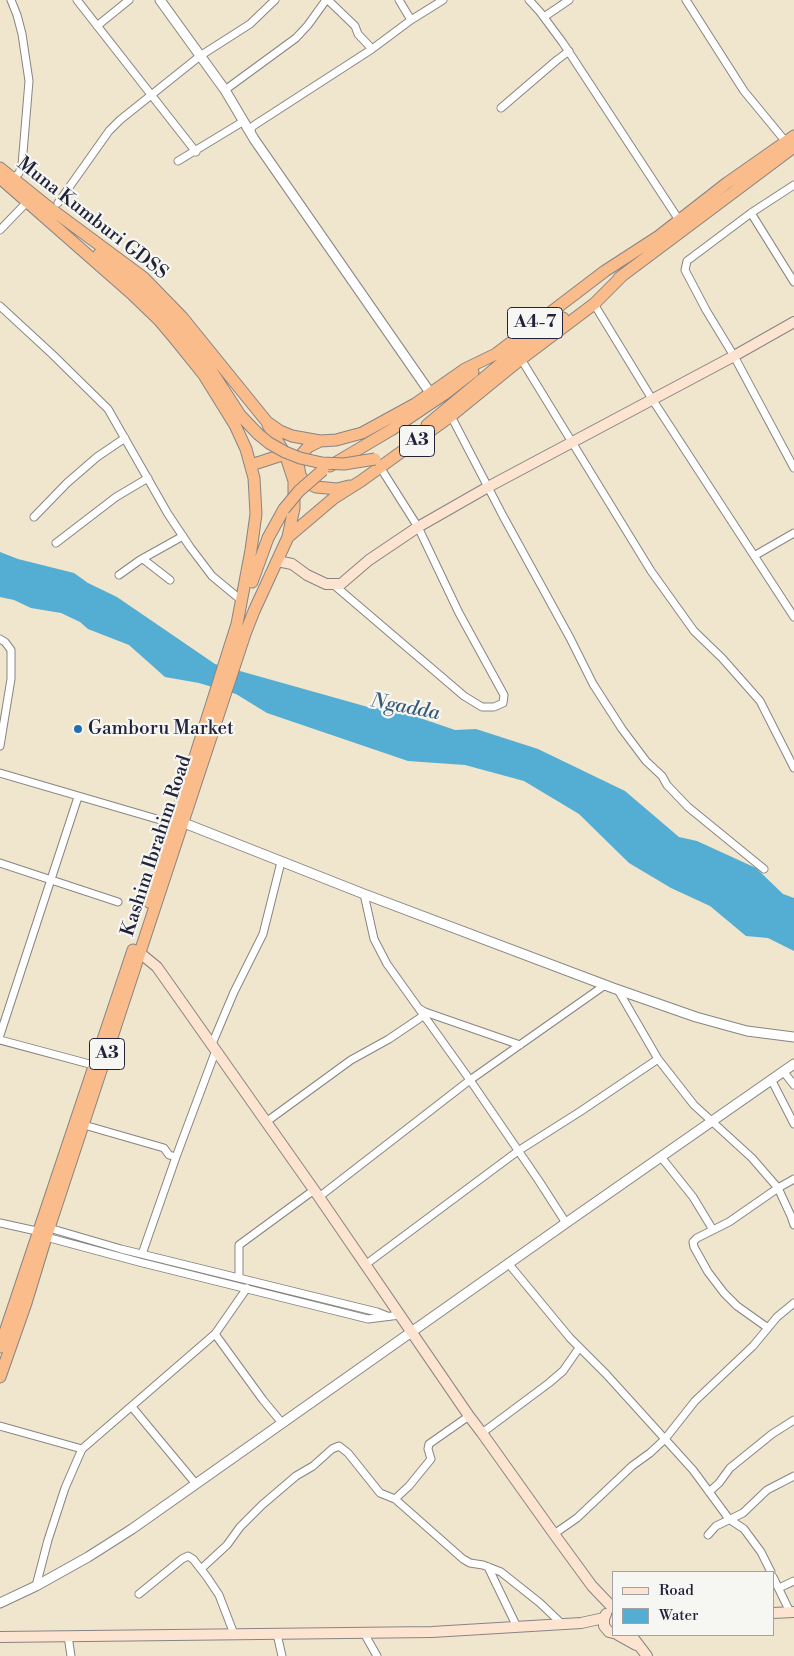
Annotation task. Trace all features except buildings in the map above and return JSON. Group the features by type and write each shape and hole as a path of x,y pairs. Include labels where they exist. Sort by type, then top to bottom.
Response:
{"highway":[{"name":"A4-7","path":"239,630 268,538 284,509 299,491 323,470 370,443 446,394 605,271 659,236 727,183 791,142"},
{"name":"A4-7","path":"378,463 405,444 515,352 624,274 791,142"},
{"name":"Muna Kumburi GDSS","path":"0,168 144,278 182,317 266,422"},
{"name":"Muna Kumburi GDSS","path":"0,178 95,260 159,320 204,375 235,426 246,449"},
{"name":"A3","path":"27,202 60,224 137,284 175,322 240,415 269,444 300,458 322,463 378,463"},
{"name":"Kashim Ibrahim Road","path":"0,1347 27,1268 45,1233 84,1125 98,1066 140,953 239,630 288,537 328,504 355,485 378,463 451,416 521,359 594,304 624,274"},
{"name":"A4-7","path":"266,422 292,436 320,441 362,433 397,415 465,369 496,354"},
{"path":"266,422 285,454 294,481 294,508 288,537"},
{"path":"320,441 308,447 302,454 298,464 300,475 304,481 316,488 326,489 355,485"},
{"name":"Kashim Ibrahim Road","path":"239,630 241,600 256,514 254,478 246,449"},
{"path":"250,465 285,454"},
{"name":"Kashim Ibrahim Road","path":"0,1377 26,1303 45,1233 98,1066 179,824"}],"main road":[{"path":"277,561 292,564 307,575 326,584 341,584 370,560 418,527 488,487 794,322"},
{"path":"140,953 157,968 317,1193 365,1265 394,1316 411,1332 554,1534 592,1586 612,1608"},
{"path":"592,1586 604,1617 604,1626 609,1631"},
{"path":"0,1637 432,1632 580,1623 604,1617 606,1613 612,1610"},
{"path":"774,1613 792,1612"},
{"path":"580,1623 609,1631"},
{"path":"620,1636 639,1647"},
{"path":"632,1636 647,1656"}],"street":[{"path":"11,0 22,34 29,81 22,165 19,173 13,179"},
{"path":"77,0 196,152"},
{"path":"96,26 129,0"},
{"path":"160,0 224,90 251,133 430,394"},
{"path":"58,203 109,131 200,56 250,24 275,0"},
{"path":"224,90 296,38 327,0 355,26 358,34 372,48"},
{"path":"398,0 410,20"},
{"path":"251,133 253,126 372,48 410,20 443,0"},
{"path":"529,0 569,51 679,220"},
{"path":"544,17 569,0"},
{"path":"686,0 744,91 791,142"},
{"path":"501,108 569,51"},
{"path":"178,161 196,152 244,121"},
{"path":"794,185 751,213 687,261 685,270 794,468"},
{"path":"0,230 27,202"},
{"path":"751,213 794,282"},
{"path":"594,304 652,399 794,617"},
{"path":"0,306 108,409 168,514 212,576 241,600"},
{"path":"521,359 651,571 694,631 722,658 760,701 794,767"},
{"path":"451,416 593,684 622,730 646,761 662,776 667,785 688,808 764,870"},
{"path":"34,516 67,483 97,457 125,438"},
{"path":"334,585 464,696 482,707 494,707 504,703 504,695 459,613 418,527 378,463"},
{"path":"56,543 116,497 148,478"},
{"path":"754,556 794,533"},
{"path":"119,575 184,536"},
{"path":"143,559 170,580"},
{"path":"0,639 11,650 12,660 0,746"},
{"path":"0,773 78,797 179,824 618,990 711,1022 747,1031 794,1037"},
{"path":"0,1035 78,797"},
{"path":"142,1254 234,992 263,934 281,862"},
{"path":"0,863 118,902"},
{"path":"364,894 374,939 387,964 470,1080 566,1223"},
{"path":"239,1278 239,1245 317,1193 470,1080 605,985"},
{"path":"618,990 658,1059 694,1105 752,1158 778,1188 794,1223"},
{"path":"418,1007 425,1012 520,1045"},
{"path":"266,1122 351,1060 389,1039 423,1016"},
{"path":"0,1040 98,1066"},
{"path":"365,1265 518,1151 658,1059"},
{"path":"0,1603 36,1586 88,1557 132,1529 508,1263 794,1064"},
{"path":"783,1071 794,1085"},
{"path":"771,1079 794,1124"},
{"path":"84,1125 164,1148 176,1158"},
{"path":"661,1157 693,1197 713,1230"},
{"path":"768,1328 737,1306 724,1293 697,1254 693,1242 729,1222 794,1179"},
{"path":"0,1223 142,1254 394,1316"},
{"path":"45,1233 131,1260 368,1319 394,1316"},
{"path":"508,1263 548,1314 606,1374 693,1470 730,1519 744,1529 761,1552 770,1571"},
{"path":"36,1586 48,1540 82,1449 132,1408 215,1334 247,1288"},
{"path":"554,1534 576,1518 632,1466 665,1439 695,1401 753,1346 777,1318 794,1303"},
{"path":"215,1334 282,1423"},
{"path":"482,1433 563,1371 579,1348"},
{"path":"132,1408 196,1484"},
{"path":"396,1499 410,1486 432,1459 428,1449 429,1444 469,1416"},
{"path":"709,1492 719,1483 730,1468 772,1434 794,1420"},
{"path":"0,1426 82,1449"},
{"path":"201,1569 226,1545 240,1527 262,1505 296,1476 313,1466 339,1446 348,1453 380,1493 396,1499 463,1559 470,1563 501,1572 540,1603 562,1624"},
{"path":"708,1535 716,1526 743,1514 767,1490 794,1476"},
{"path":"139,1594 188,1556 201,1569 219,1595 234,1634"},
{"path":"488,1567 516,1627"},
{"path":"774,1579 792,1612"},
{"path":"778,1588 794,1581"},
{"path":"364,1633 377,1656"},
{"path":"277,1634 282,1656"},
{"path":"68,1636 71,1656"}],"water":[{"path":"0,552 18,559 74,573 88,583 117,597 215,664 375,709 385,706 455,730 476,729 538,749 625,791 679,837 697,841 756,868 783,894 794,898 794,951 768,938 746,936 710,906 671,888 629,863 579,814 524,781 465,765 408,761 267,713 236,694 199,683 165,677 129,645 88,629 80,622 61,613 31,608 14,600 0,597"}],"place":[{"name":"Gamboru Market","path":"78,729"}],"water label":[{"name":"Ngadda","path":"405,708"}]}
